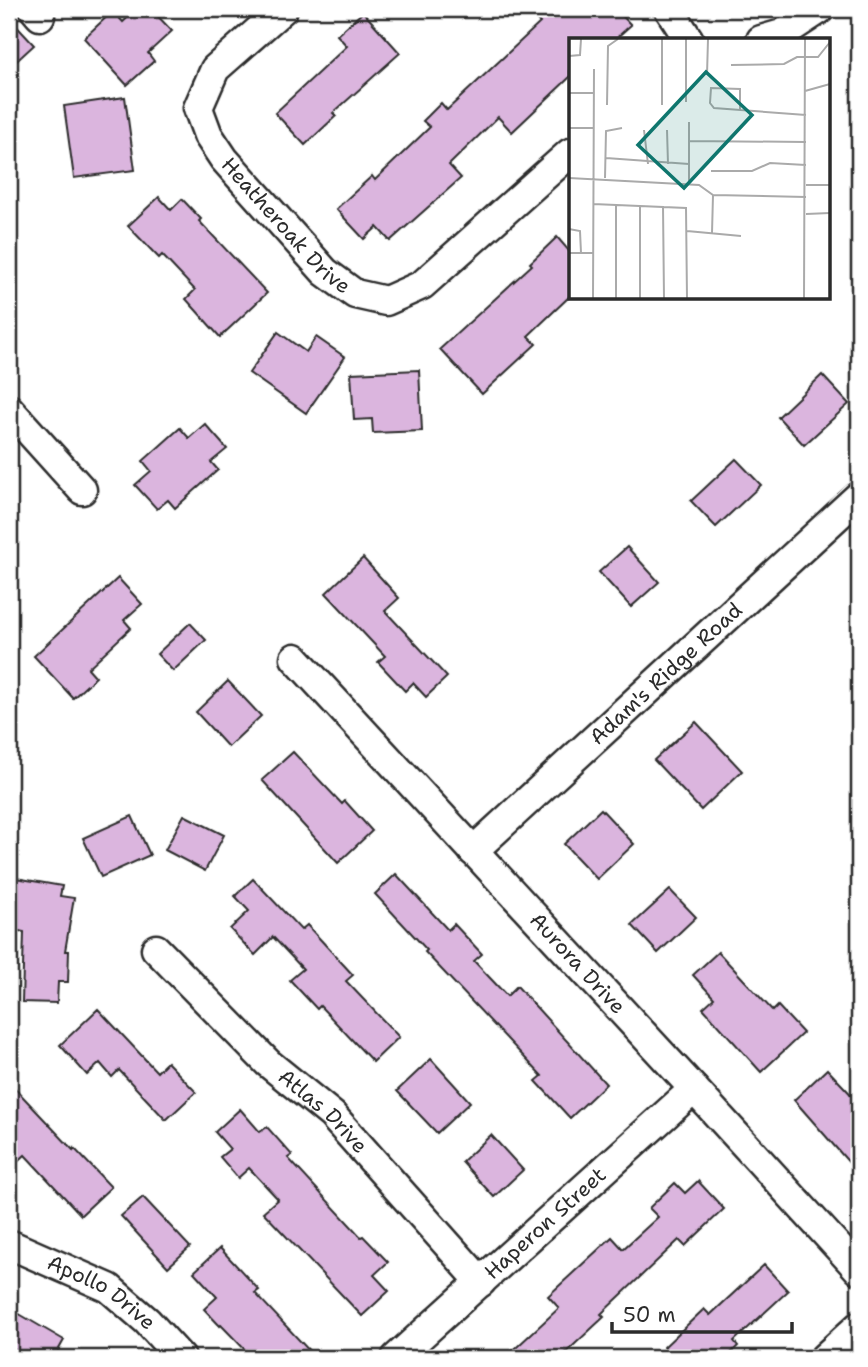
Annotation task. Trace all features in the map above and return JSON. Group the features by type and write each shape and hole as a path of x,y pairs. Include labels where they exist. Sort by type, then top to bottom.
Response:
{"street":[{"name":"Heatheroak Drive","path":"283,9 215,69 198,108 208,135 224,159 325,272 355,294 386,301 422,285 569,154"},
{"path":"669,9 688,38"},
{"path":"768,38 782,34 820,9"},
{"path":"9,409 82,490"},
{"name":"Adam's Ridge Road","path":"473,851 859,496"},
{"name":"Aurora Drive","path":"295,659 859,1270"},
{"name":"Atlas Drive","path":"156,949 268,1063 332,1115 481,1282"},
{"name":"Haperon Street","path":"396,1358 694,1089"},
{"name":"Apollo Drive","path":"9,1244 109,1289 147,1321 181,1358"},
{"path":"824,1358 859,1326"}],"building":[{"path":"137,9 151,9 172,31 148,53 154,61 127,85 84,38 113,11 123,22"},
{"path":"527,9 616,9 631,25 616,38 569,38 569,78 512,132 498,117 449,165 461,178 390,241 377,227 364,239 336,209 372,176 375,180 430,127 423,121 441,103 447,110 540,23"},
{"path":"363,12 400,53 333,113 336,116 305,145 275,113 347,46 337,35"},
{"path":"9,18 34,45 9,68"},
{"path":"125,97 135,170 74,178 64,106"},
{"path":"159,197 171,210 182,199 201,219 199,221 267,293 220,337 186,299 195,290 162,255 159,258 128,226"},
{"path":"557,237 569,251 569,297 528,336 536,344 482,394 440,349 532,265 530,263"},
{"path":"278,332 306,352 316,337 345,357 306,413 249,373"},
{"path":"419,370 422,431 373,433 372,419 354,420 351,373"},
{"path":"822,375 849,404 804,445 778,417"},
{"path":"205,424 227,449 211,462 218,470 175,508 168,500 157,509 135,485 151,471 143,461 180,428 189,438"},
{"path":"736,459 761,485 716,527 691,501"},
{"path":"627,547 659,582 631,607 599,572"},
{"path":"363,558 399,598 385,611 447,677 426,697 413,683 405,691 378,662 385,656 326,593"},
{"path":"118,578 142,604 124,620 131,628 88,668 96,677 73,698 34,656"},
{"path":"190,623 206,640 173,671 157,654"},
{"path":"228,681 261,716 228,747 196,712"},
{"path":"696,722 742,771 701,810 654,760"},
{"path":"293,752 342,804 345,801 372,831 338,863 262,780"},
{"path":"601,809 634,844 597,879 564,844"},
{"path":"184,815 224,835 205,871 165,850"},
{"path":"132,816 150,855 101,877 83,838"},
{"path":"396,874 448,930 454,924 482,954 474,961 507,996 517,986 606,1084 570,1118 536,1081 542,1076 425,952 427,950 375,894"},
{"path":"16,878 62,886 60,896 74,898 65,951 69,951 68,982 58,982 57,1003 22,1002 24,932 9,929"},
{"path":"253,879 301,930 307,925 353,975 346,981 399,1037 373,1062 320,1006 317,1009 290,980 303,969 273,937 255,955 230,929 249,911 235,896"},
{"path":"670,890 696,917 658,953 632,925"},
{"path":"718,952 773,1011 778,1006 803,1033 761,1072 703,1008 714,998 693,975"},
{"path":"98,1009 157,1072 167,1062 196,1092 166,1120 119,1070 112,1077 100,1063 87,1075 60,1045"},
{"path":"431,1059 470,1102 437,1133 397,1091"},
{"path":"827,1069 859,1103 859,1174 794,1100"},
{"path":"9,1082 111,1187 81,1215 25,1155 9,1170"},
{"path":"240,1109 260,1132 267,1127 292,1155 288,1158 361,1237 388,1262 374,1275 389,1291 362,1316 263,1212 278,1199 249,1168 238,1178 220,1157 230,1149 215,1132"},
{"path":"491,1135 523,1170 494,1197 462,1162"},
{"path":"698,1181 724,1209 685,1246 679,1240 601,1314 604,1317 560,1358 505,1358 559,1308 548,1296 612,1237 623,1249 658,1217 649,1208 675,1183 685,1193"},
{"path":"143,1197 190,1247 168,1267 121,1216"},
{"path":"220,1248 259,1290 255,1293 316,1358 253,1358 204,1309 217,1297 194,1272"},
{"path":"764,1265 788,1291 734,1341 738,1346 726,1358 675,1358 664,1347 704,1309 710,1315"},
{"path":"9,1308 64,1340 54,1358 30,1358 9,1346"}]}
